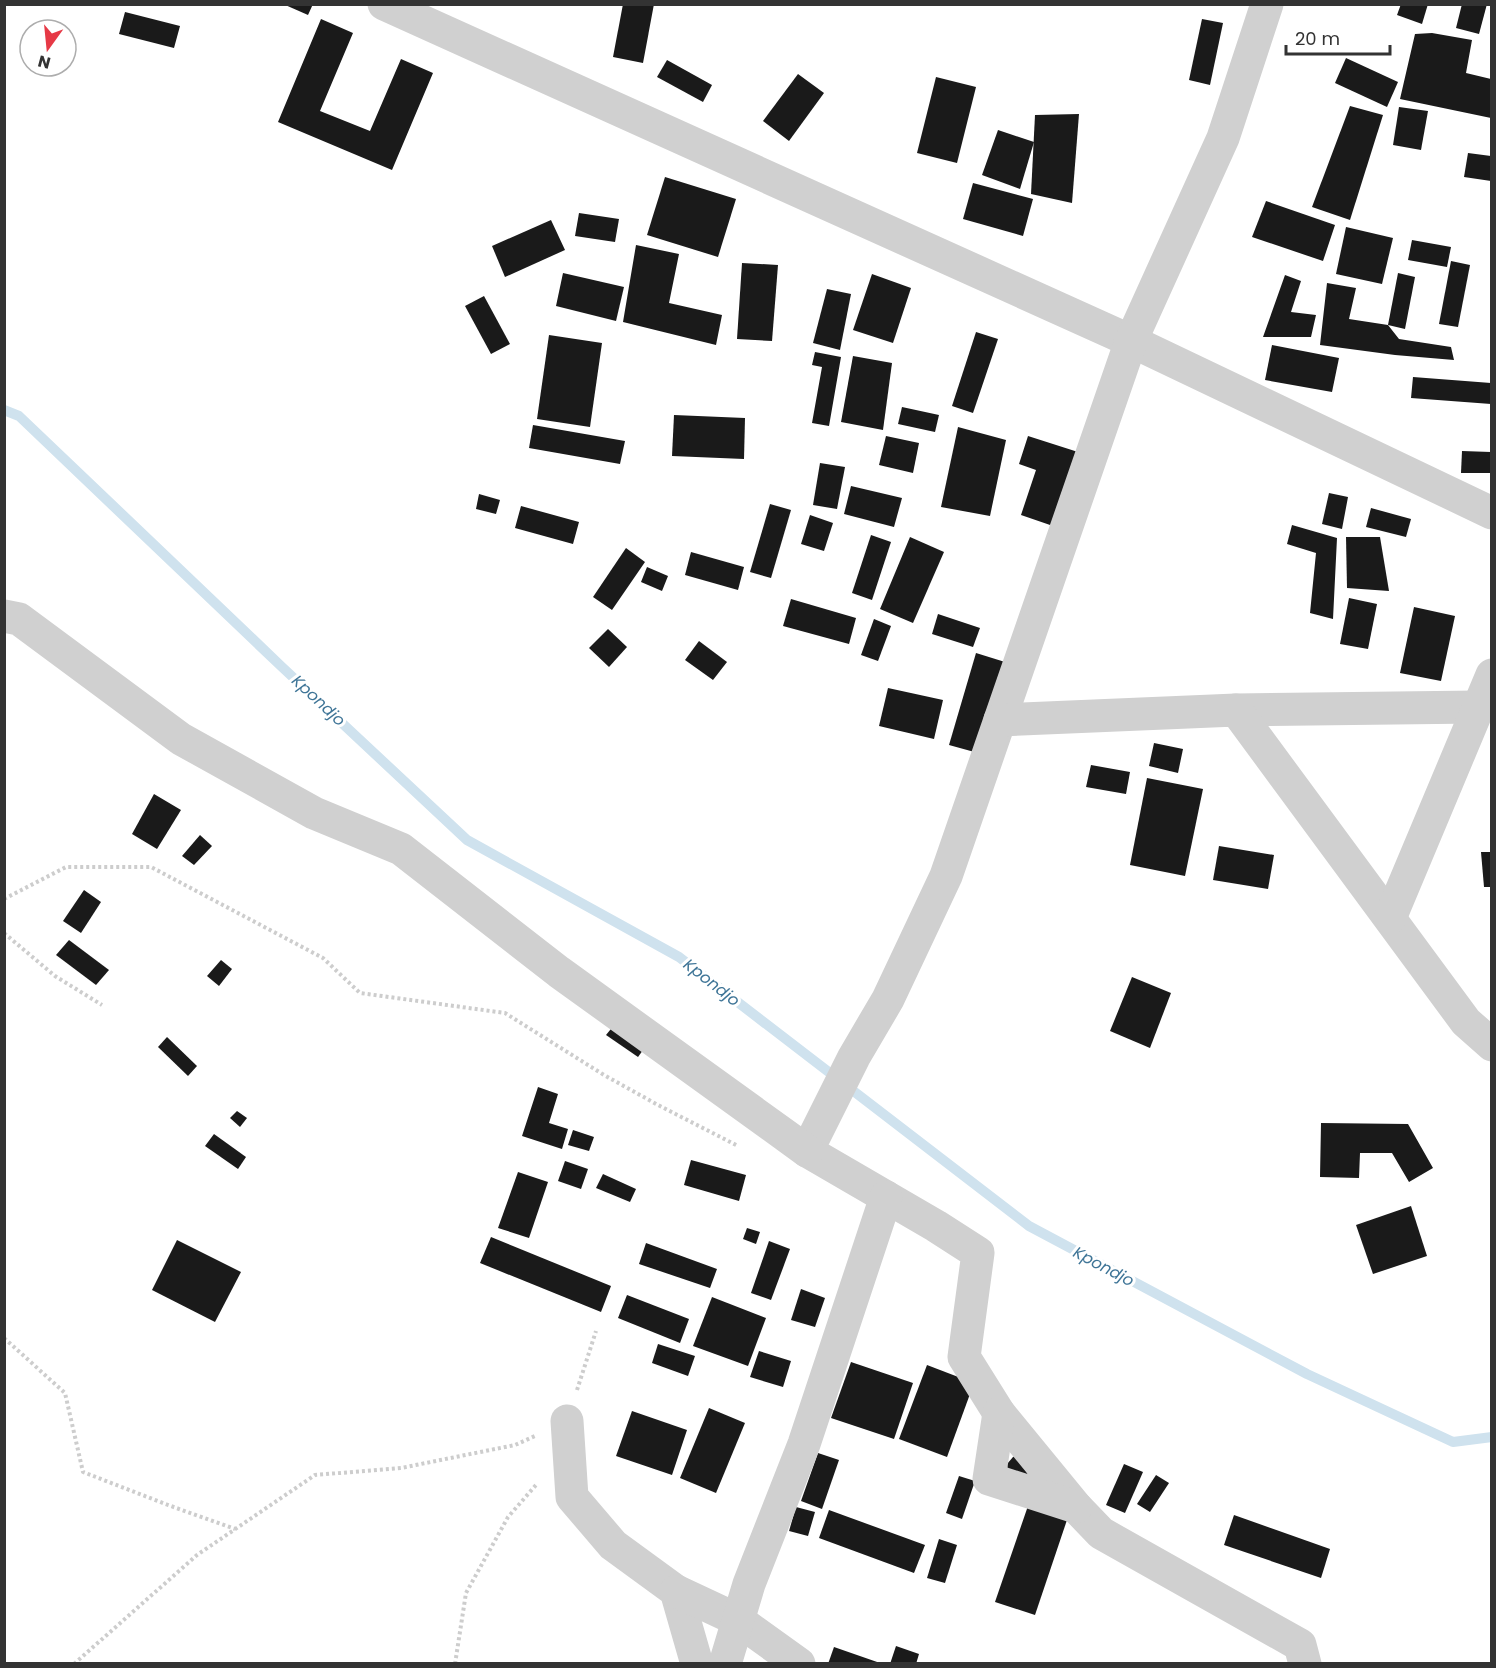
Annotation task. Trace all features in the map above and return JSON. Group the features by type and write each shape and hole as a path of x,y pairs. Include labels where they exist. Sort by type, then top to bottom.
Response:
{"street":[{"path":"384,4 1131,341 1491,513"},
{"path":"813,1140 854,1057 888,999 946,876 1131,341 1223,138 1267,4"},
{"path":"4,616 19,619 181,739 314,813 401,849 560,972 813,1140 886,1197 978,1253 964,1357 999,1413 1076,1507 1101,1533 1300,1645 1305,1664"},
{"path":"1390,918 1491,675"},
{"path":"1000,720 1236,710 1478,707"},
{"path":"1236,710 1466,1022 1491,1045"},
{"path":"725,1664 749,1584 804,1444 886,1197"},
{"path":"999,1413 989,1479 1076,1507"},
{"path":"568,1435 572,1497 613,1545 676,1591 738,1620 799,1664"},
{"path":"676,1591 697,1664"}],"path":[{"path":"4,899 66,867 151,867 323,958 360,993 505,1013 613,1080 738,1146"},
{"path":"4,933 55,976 102,1005"},
{"path":"455,1664 466,1593 508,1517 568,1435 596,1331"},
{"path":"4,1338 65,1393 83,1472 235,1529"},
{"path":"74,1664 197,1555 315,1475 401,1468 568,1435"}],"building":[{"path":"283,4 313,4 308,15"},
{"path":"623,4 654,4 643,63 613,57"},
{"path":"1401,4 1428,4 1422,24 1397,15"},
{"path":"1462,4 1487,4 1479,34 1456,28"},
{"path":"125,12 180,26 174,48 119,34"},
{"path":"321,19 353,33 320,111 370,131 401,59 433,73 392,170 278,122"},
{"path":"1202,19 1223,23 1210,85 1189,80"},
{"path":"1432,33 1472,40 1466,73 1491,79 1491,118 1400,99 1415,34"},
{"path":"1346,58 1398,82 1387,107 1335,83"},
{"path":"667,60 712,85 703,102 657,77"},
{"path":"798,74 824,93 789,141 763,121"},
{"path":"936,77 976,87 957,163 917,153"},
{"path":"1350,106 1383,115 1350,220 1312,207"},
{"path":"1399,107 1428,111 1421,150 1393,145"},
{"path":"1079,114 1072,203 1031,194 1035,115"},
{"path":"998,130 1034,142 1020,189 982,175"},
{"path":"1468,153 1491,156 1491,181 1464,177"},
{"path":"665,177 736,199 718,257 647,235"},
{"path":"973,183 1033,199 1023,236 963,219"},
{"path":"1266,201 1335,225 1323,261 1252,237"},
{"path":"579,213 619,219 615,242 575,236"},
{"path":"551,220 565,250 505,277 492,246"},
{"path":"1346,227 1393,238 1382,284 1336,274"},
{"path":"1412,240 1451,247 1447,267 1408,260"},
{"path":"636,245 679,254 669,303 722,315 716,345 623,322"},
{"path":"1451,261 1470,265 1458,327 1439,324"},
{"path":"742,263 778,265 772,341 737,339"},
{"path":"563,273 624,287 616,321 556,306"},
{"path":"1398,273 1415,277 1405,329 1388,325"},
{"path":"872,274 911,288 893,343 853,330"},
{"path":"1285,275 1301,281 1291,312 1316,315 1311,337 1263,337"},
{"path":"1327,283 1356,288 1349,319 1388,325 1399,339 1451,347 1454,360 1320,345"},
{"path":"827,289 851,294 840,350 813,343"},
{"path":"484,296 510,344 491,354 465,306"},
{"path":"976,332 998,339 973,413 952,406"},
{"path":"549,335 602,343 590,427 537,419"},
{"path":"1272,345 1339,358 1332,392 1265,380"},
{"path":"815,352 841,357 829,426 812,423 822,367 812,365"},
{"path":"853,356 892,363 883,430 841,422"},
{"path":"1413,377 1491,383 1491,404 1411,398"},
{"path":"902,407 939,415 935,432 898,424"},
{"path":"674,415 745,418 744,459 672,456"},
{"path":"533,425 625,441 620,464 529,448"},
{"path":"958,427 1006,440 990,516 941,507"},
{"path":"886,436 919,443 913,473 879,465"},
{"path":"1028,436 1078,452 1053,526 1021,515 1036,470 1019,464"},
{"path":"1462,451 1491,452 1491,473 1461,473"},
{"path":"820,463 845,467 837,509 813,505"},
{"path":"851,486 902,498 894,527 844,514"},
{"path":"1329,493 1348,497 1342,529 1322,524"},
{"path":"479,494 500,500 496,514 476,509"},
{"path":"770,504 791,510 771,578 750,572"},
{"path":"521,506 579,522 573,544 515,528"},
{"path":"1371,508 1411,519 1406,537 1366,527"},
{"path":"810,515 833,523 824,551 801,544"},
{"path":"1292,525 1337,538 1333,619 1310,613 1316,553 1287,544"},
{"path":"871,535 891,542 872,600 852,593"},
{"path":"910,537 944,552 913,623 880,609"},
{"path":"1346,537 1380,537 1389,591 1347,588"},
{"path":"626,548 645,562 612,610 593,597"},
{"path":"691,552 744,567 738,590 685,575"},
{"path":"647,567 668,576 662,591 641,582"},
{"path":"1349,598 1377,604 1368,649 1340,644"},
{"path":"791,599 856,618 849,644 783,626"},
{"path":"1414,607 1455,616 1441,681 1400,673"},
{"path":"938,614 980,628 973,647 932,634"},
{"path":"874,619 891,626 878,661 861,655"},
{"path":"608,629 627,647 609,667 589,648"},
{"path":"699,641 727,662 713,680 685,660"},
{"path":"976,653 1005,662 978,753 949,745"},
{"path":"888,688 943,700 934,739 879,726"},
{"path":"1154,743 1183,749 1178,773 1149,766"},
{"path":"1091,765 1130,772 1126,794 1086,787"},
{"path":"1147,778 1203,789 1185,876 1130,865"},
{"path":"154,794 181,810 157,849 132,834"},
{"path":"200,835 212,846 194,865 182,856"},
{"path":"1219,846 1274,855 1268,889 1213,880"},
{"path":"1481,852 1491,852 1491,887 1484,887"},
{"path":"84,890 101,902 81,933 63,921"},
{"path":"69,940 109,970 96,985 56,955"},
{"path":"221,960 232,969 219,986 207,976"},
{"path":"1132,977 1171,993 1150,1048 1110,1031"},
{"path":"615,1024 646,1046 638,1057 606,1035"},
{"path":"167,1037 197,1066 188,1076 158,1047"},
{"path":"538,1087 558,1094 549,1123 568,1129 562,1149 522,1136"},
{"path":"237,1111 247,1118 240,1127 230,1118"},
{"path":"1321,1123 1408,1124 1433,1168 1409,1182 1392,1153 1360,1153 1359,1178 1320,1177"},
{"path":"573,1130 594,1137 589,1151 568,1145"},
{"path":"214,1134 246,1157 238,1169 205,1146"},
{"path":"691,1160 746,1175 739,1201 684,1185"},
{"path":"565,1161 588,1169 581,1189 558,1181"},
{"path":"518,1172 548,1182 529,1238 498,1228"},
{"path":"603,1174 636,1189 630,1202 596,1188"},
{"path":"1411,1206 1427,1256 1373,1274 1356,1225"},
{"path":"747,1228 760,1232 756,1244 743,1239"},
{"path":"491,1237 611,1286 601,1312 480,1263"},
{"path":"177,1240 241,1272 215,1322 152,1290"},
{"path":"769,1241 790,1249 771,1300 751,1293"},
{"path":"646,1243 717,1269 710,1288 639,1264"},
{"path":"801,1289 825,1298 815,1327 791,1320"},
{"path":"627,1295 689,1319 680,1343 618,1318"},
{"path":"712,1297 766,1318 748,1366 693,1346"},
{"path":"658,1344 695,1356 688,1376 652,1363"},
{"path":"759,1351 791,1361 783,1387 750,1377"},
{"path":"851,1362 913,1383 894,1439 831,1418"},
{"path":"927,1365 974,1383 947,1457 899,1439"},
{"path":"709,1408 745,1423 716,1493 680,1478"},
{"path":"632,1411 687,1430 672,1475 616,1456"},
{"path":"818,1453 839,1460 822,1509 801,1501"},
{"path":"1017,1455 1029,1476 1008,1474 1007,1464"},
{"path":"1124,1464 1143,1472 1125,1513 1106,1505"},
{"path":"1156,1475 1169,1483 1150,1512 1137,1504"},
{"path":"959,1476 975,1481 962,1519 946,1513"},
{"path":"1030,1500 1069,1514 1035,1615 995,1602"},
{"path":"796,1507 815,1512 808,1536 789,1531"},
{"path":"829,1510 925,1545 914,1573 819,1538"},
{"path":"1234,1515 1330,1549 1321,1578 1224,1545"},
{"path":"939,1539 957,1545 945,1583 927,1578"},
{"path":"896,1646 919,1654 916,1664 890,1664"},
{"path":"834,1647 880,1663 880,1664 828,1664"}],"waterway":[{"name":"Kpondjo","path":"4,410 19,416 467,840 679,957 1029,1226 1307,1374 1453,1442 1492,1437"}]}
